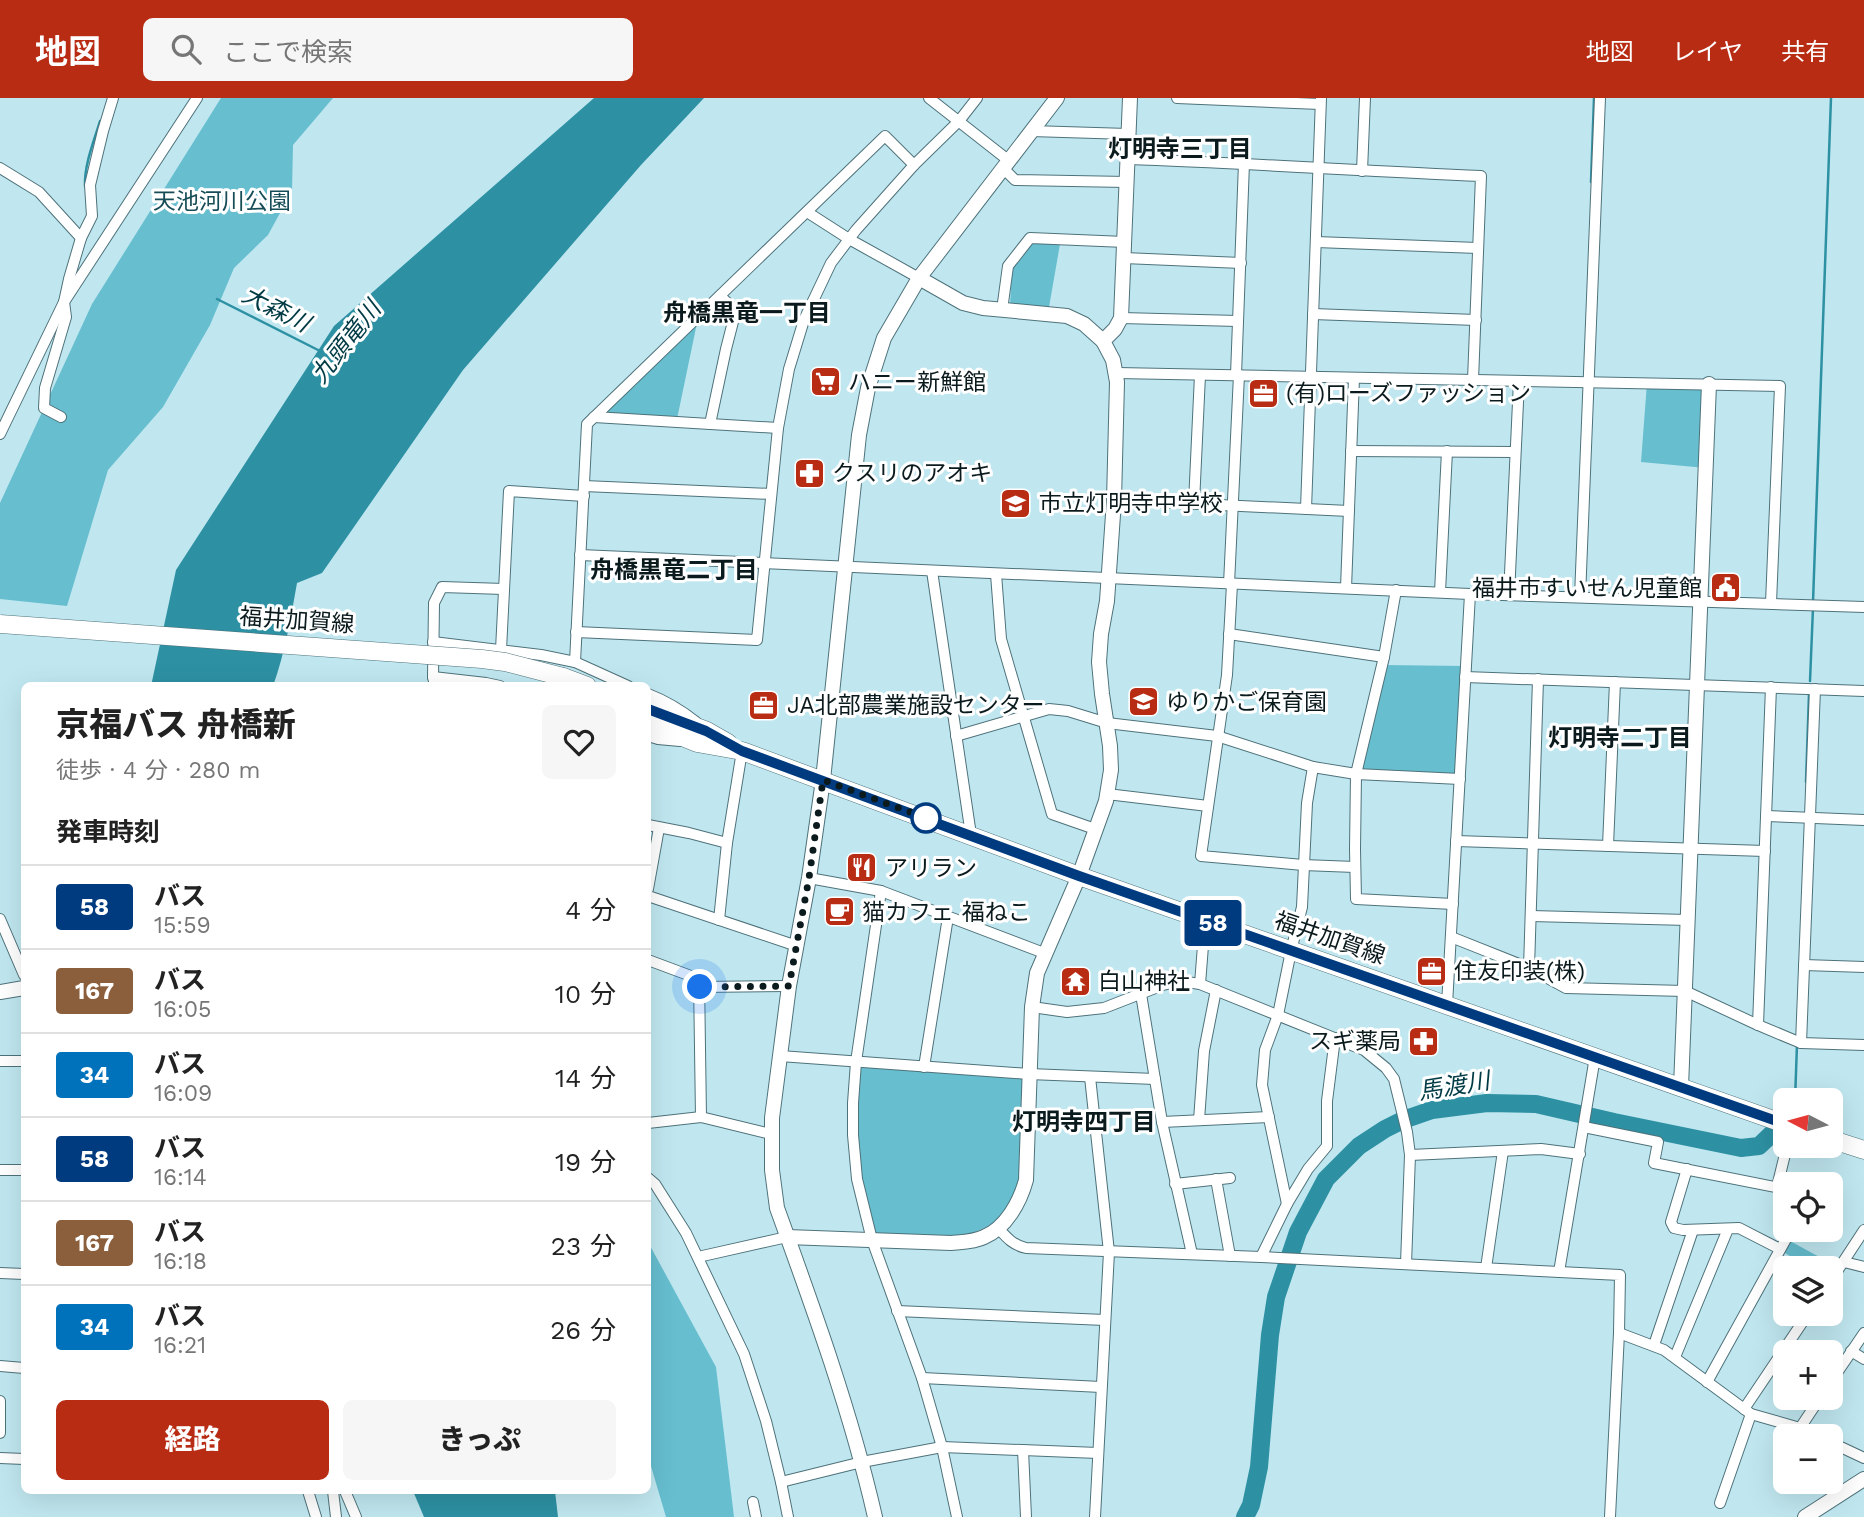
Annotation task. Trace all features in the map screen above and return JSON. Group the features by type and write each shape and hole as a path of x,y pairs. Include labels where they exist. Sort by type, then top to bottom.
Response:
{"main road":[{"name":"福井加賀線","path":"0,624 456,656 505,662 557,681"},
{"name":"福井加賀線","path":"0,634 489,671 557,681"},
{"name":"福井加賀線","path":"651,711 702,737"},
{"name":"福井加賀線","path":"651,724 742,751 1079,876 1773,1120"},
{"path":"1843,1143 1864,1150"}],"street":[{"path":"61,418 44,408 45,388 66,317 64,302 69,279 81,238 90,219 90,185 113,98"},
{"path":"0,434 64,302 197,98"},
{"path":"929,98 1006,164 1015,180 1127,182"},
{"path":"576,632 757,640 778,428 789,369 804,320 831,263 849,239 914,164 959,121 977,98"},
{"path":"875,1517 862,1462 773,1191 771,1134 779,1056 823,780 859,435 868,388 884,338 919,278 1057,98"},
{"path":"1103,341 1121,318 1130,98"},
{"path":"1177,98 1321,101 1306,509"},
{"path":"1363,171 1365,98"},
{"path":"1580,597 1600,98"},
{"path":"1031,131 1128,134"},
{"path":"575,662 587,424 885,136 914,164"},
{"path":"1128,159 1481,176 1473,380"},
{"path":"1244,163 1227,675 1202,856 1355,867"},
{"path":"0,168 39,192 81,238"},
{"path":"698,1257 787,1237 951,1243 984,1237 998,1228 1013,1212 1022,1196 1026,1180 1032,1007 1037,973 1079,876 1107,794 1111,770 1099,662 1107,601 1114,500 1116,373 1113,360 1103,341 1084,324 1067,316 982,308 963,303 849,239 807,212"},
{"path":"1002,310 1008,266 1030,238 1125,242"},
{"path":"1316,242 1478,248"},
{"path":"1124,258 1241,263"},
{"path":"710,424 735,314 732,307 720,296"},
{"path":"1313,314 1475,320"},
{"path":"1121,318 1238,321"},
{"path":"1116,373 1780,386 1771,603"},
{"path":"1194,503 1200,374"},
{"path":"1346,588 1354,377"},
{"path":"1509,595 1518,381"},
{"path":"1681,1087 1709,384"},
{"path":"594,417 778,428"},
{"path":"1352,451 1516,452"},
{"path":"1440,592 1447,451"},
{"path":"501,650 509,491 771,494"},
{"path":"1114,500 1349,511"},
{"path":"580,555 1470,594 1864,607"},
{"path":"932,570 971,835"},
{"path":"996,574 1000,639 1052,814 1095,829"},
{"path":"434,682 434,603 442,587 504,589"},
{"path":"1396,590 1384,657 1356,774 1356,900 1453,904"},
{"path":"1447,1005 1470,594"},
{"path":"1229,634 1384,657"},
{"path":"433,642 541,654 575,662 619,682"},
{"path":"1465,677 1864,691"},
{"path":"1529,968 1538,679"},
{"path":"1608,846 1615,682"},
{"path":"1758,1025 1771,687"},
{"path":"1801,1043 1815,689"},
{"path":"651,695 683,711 702,737"},
{"path":"956,736 1049,709 1068,711 1107,723 1217,736 1312,767 1356,774 1460,779"},
{"path":"651,737 702,737"},
{"path":"719,920 727,843 742,751"},
{"path":"1287,1204 1262,1084 1265,1050 1278,1014 1301,907 1307,803 1312,767"},
{"path":"1107,794 1208,806"},
{"path":"1766,816 1864,820"},
{"path":"651,851 653,826 727,843"},
{"path":"1456,841 1765,851"},
{"path":"809,878 881,891 1044,953"},
{"path":"881,891 856,1062 853,1135 857,1179 872,1240 922,1378 942,1447 957,1517"},
{"path":"651,897 797,946"},
{"path":"1531,916 1688,920"},
{"path":"925,1067 948,917"},
{"path":"0,919 21,968"},
{"path":"1200,984 1205,920"},
{"path":"1451,937 1529,968 1566,988 1685,991 1801,1043 1864,1045"},
{"path":"651,961 699,979 701,1117"},
{"path":"1804,965 1864,967"},
{"path":"1032,1007 1067,1012 1104,1008 1180,981 1200,984 1364,1050 1386,1068 1394,1079 1407,1132 1410,1155 1406,1264"},
{"path":"700,987 789,986"},
{"path":"0,992 21,988"},
{"path":"1199,1120 1203,1051 1216,990"},
{"path":"1141,994 1175,1184 1192,1254"},
{"path":"1261,1257 1287,1204 1327,1146 1327,1101 1335,1038"},
{"path":"779,1056 1029,1074 1155,1079"},
{"path":"1559,1272 1595,1057"},
{"path":"0,1061 21,1061"},
{"path":"1090,1077 1109,1252 1095,1517"},
{"path":"651,1123 701,1117 771,1134"},
{"path":"1163,1122 1269,1117"},
{"path":"1584,1127 1658,1142 1654,1163 1773,1186"},
{"path":"1410,1155 1541,1149 1580,1154"},
{"path":"1486,1268 1503,1151"},
{"path":"0,1170 21,1170"},
{"path":"1687,1170 1671,1222 1674,1228 1739,1228 1780,1249"},
{"path":"1175,1184 1230,1178"},
{"path":"1216,1179 1230,1256"},
{"path":"651,1181 686,1233 744,1354 766,1421 788,1517"},
{"path":"998,1228 1011,1242 1026,1248 1620,1275 1610,1517"},
{"path":"1675,1357 1728,1229"},
{"path":"1654,1345 1693,1230"},
{"path":"1864,1230 1844,1262 1864,1267"},
{"path":"1707,1382 1784,1242"},
{"path":"0,1273 21,1274"},
{"path":"897,1311 1105,1320"},
{"path":"1720,1503 1747,1412 1801,1326"},
{"path":"1619,1333 1654,1345 1675,1357 1747,1412 1787,1424"},
{"path":"1843,1364 1864,1333"},
{"path":"1851,1352 1864,1359"},
{"path":"0,1367 21,1368"},
{"path":"922,1378 1101,1387"},
{"path":"0,1401 0,1433"},
{"path":"781,1482 862,1462 942,1447 1098,1453"},
{"path":"1843,1448 1864,1458"},
{"path":"1023,1450 1026,1517"},
{"path":"0,1458 21,1459"},
{"path":"1805,1517 1864,1479"},
{"path":"309,1494 316,1517"},
{"path":"333,1494 336,1517"},
{"path":"346,1494 356,1517"},
{"path":"753,1502 756,1517"}],"green space":[{"name":"天池河川公園","path":"221,98 333,98 293,145 292,191 268,235 234,268 210,325 163,407 108,470 67,606 0,599 0,503 92,304"},
{"path":"1030,238 1060,244 1048,313 1010,306 1012,268"},
{"path":"697,323 677,419 599,417"},
{"path":"1647,383 1709,384 1706,468 1641,462"},
{"path":"1382,665 1466,666 1460,779 1359,774"},
{"path":"856,1062 1026,1074 1026,1180 997,1222 973,1233 872,1240 857,1179"},
{"path":"1792,1242 1818,1256 1790,1256 1785,1253"},
{"path":"651,1248 716,1367 734,1517 666,1517 651,1466"}],"water":[{"name":"九頭竜川","path":"594,98 704,98 641,165 463,370 322,573 297,583 274,682 152,682 176,570 334,326"},
{"path":"414,1494 555,1494 558,1517 424,1517"}],"waterway":[{"path":"1591,182 1594,98"},
{"path":"1813,602 1831,98"},
{"name":"大森川","path":"85,186 88,161 100,121"},
{"name":"大森川","path":"217,299 320,351"},
{"path":"1810,681 1813,608"},
{"path":"1806,782 1809,694"},
{"path":"1795,1088 1797,1044"},
{"name":"馬渡川","path":"1245,1517 1251,1505 1259,1467 1270,1335 1276,1297 1298,1232 1326,1179 1359,1146 1403,1120 1432,1110 1487,1103 1536,1104 1741,1148 1759,1146 1773,1133"}],"bus line":[{"name":"58","path":"651,710 706,731 742,751 1060,869 1773,1120"}],"place":[{"name":"ハニー新鮮館","path":"825,382"},
{"name":"(有)ローズファッション","path":"1263,393"},
{"name":"クスリのアオキ","path":"809,473"},
{"name":"市立灯明寺中学校","path":"1016,503"},
{"name":"福井市すいせん児童館","path":"1725,588"},
{"name":"ゆりかご保育園","path":"1143,702"},
{"name":"JA北部農業施設センター","path":"764,705"},
{"name":"アリラン","path":"862,868"},
{"name":"猫カフェ 福ねこ","path":"839,912"},
{"name":"住友印装(株)","path":"1431,971"},
{"name":"白山神社","path":"1075,981"},
{"name":"スギ薬局","path":"1424,1041"}],"district":[{"name":"灯明寺三丁目","path":"1180,149"},
{"name":"舟橋黒竜一丁目","path":"747,313"},
{"name":"舟橋黒竜二丁目","path":"674,570"},
{"name":"灯明寺二丁目","path":"1620,738"},
{"name":"灯明寺四丁目","path":"1084,1122"}],"route":[{"path":"700,987 789,986 809,878 823,780 926,818"}]}
